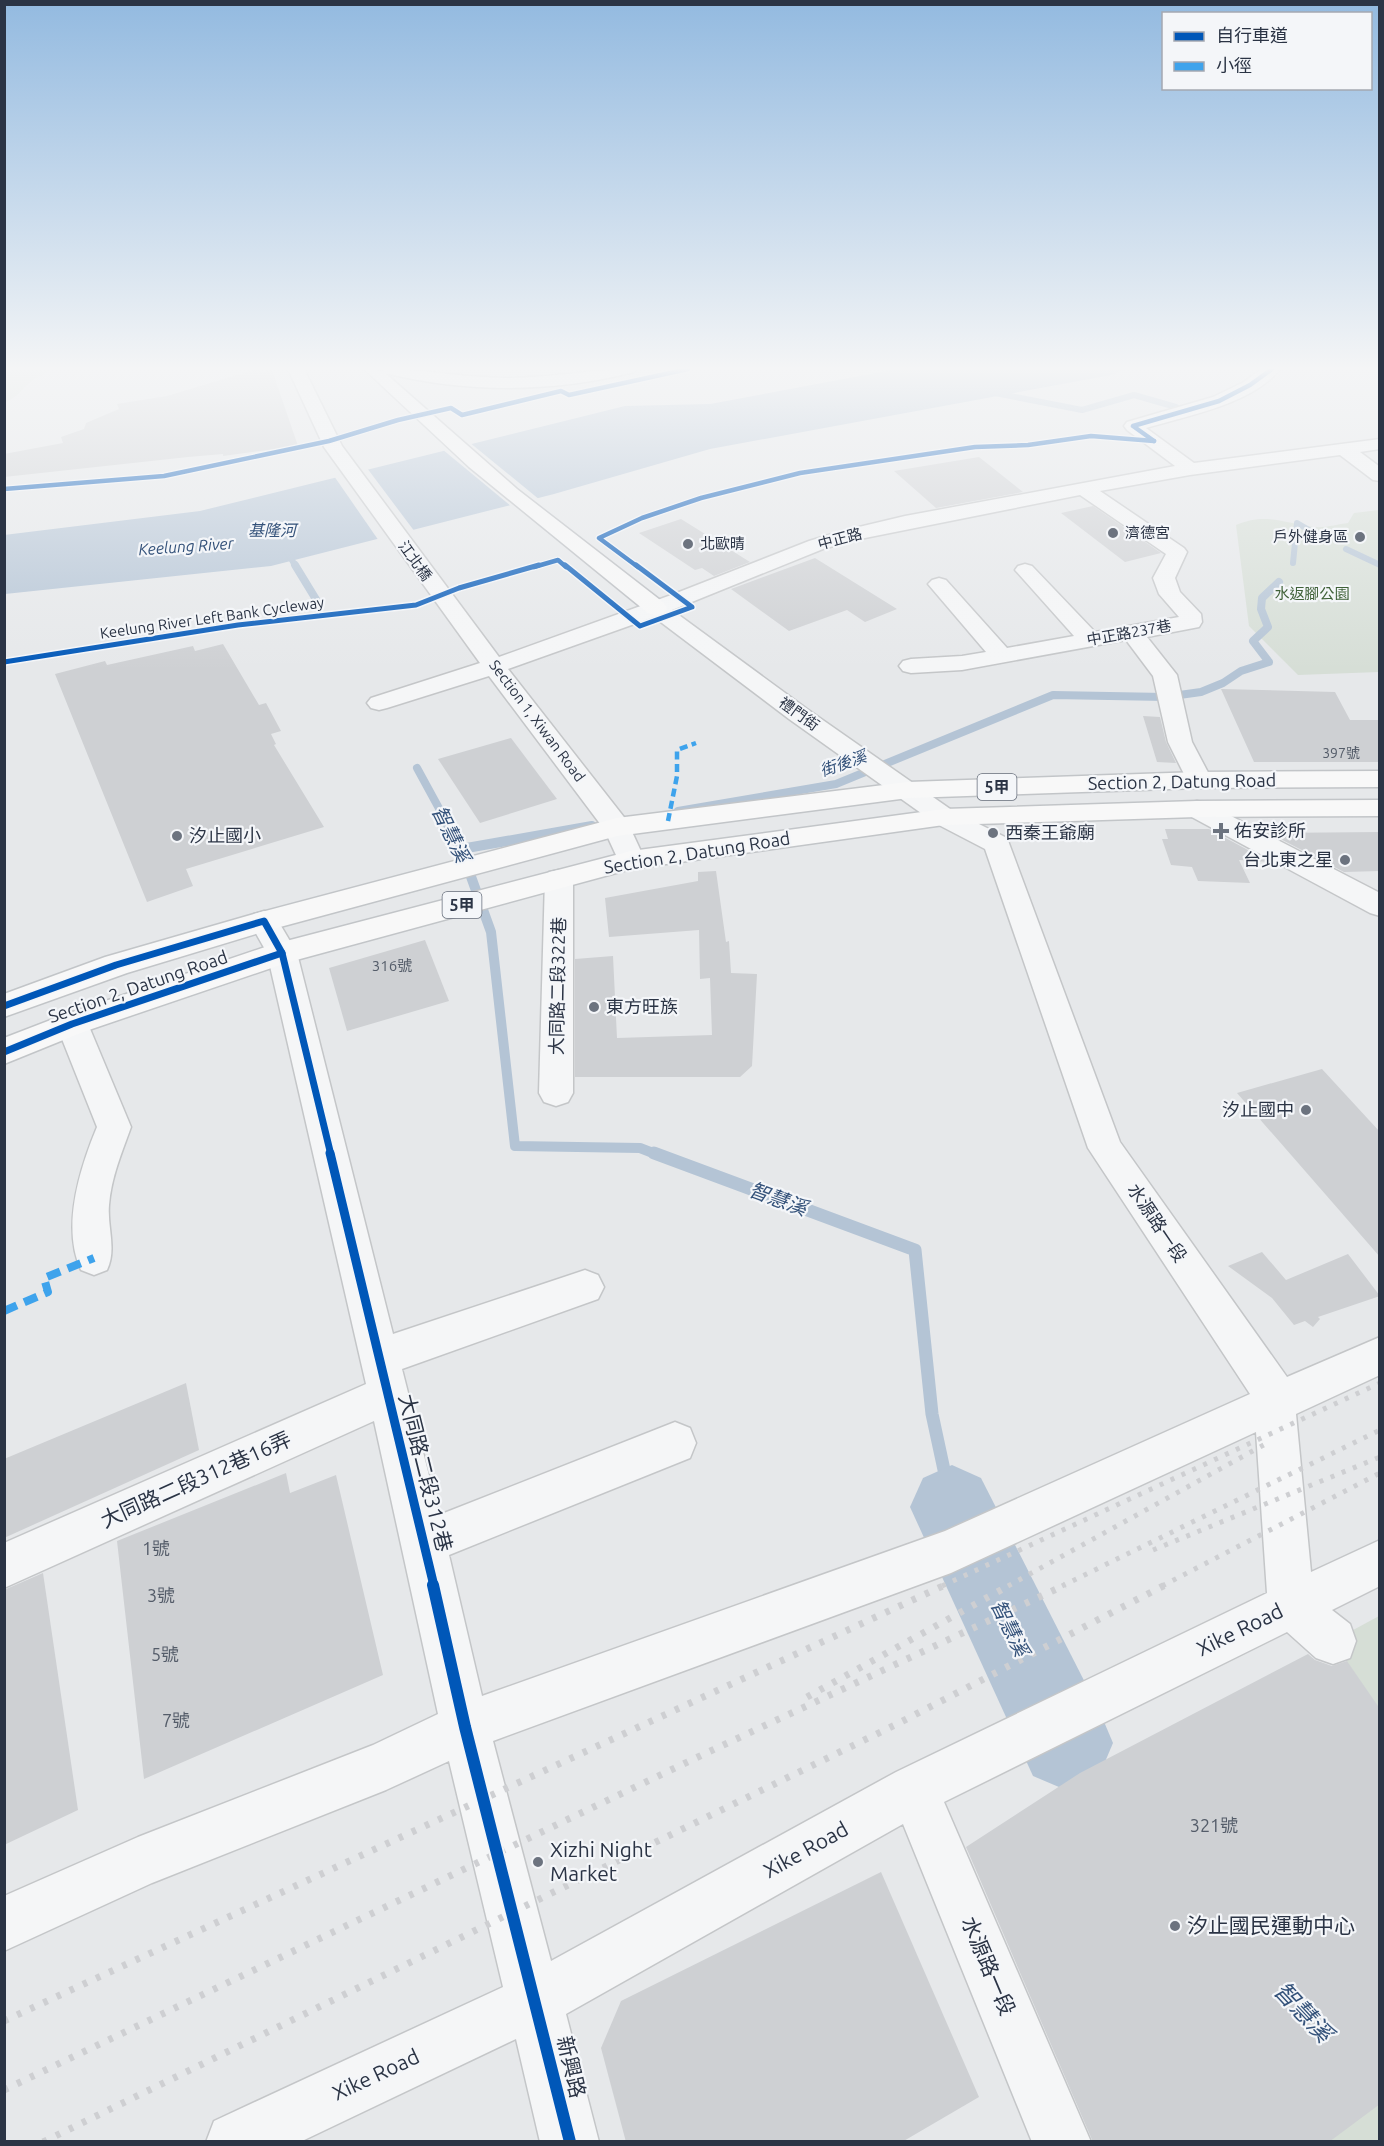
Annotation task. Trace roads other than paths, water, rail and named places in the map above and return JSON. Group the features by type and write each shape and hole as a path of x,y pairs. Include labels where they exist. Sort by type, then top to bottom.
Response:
{"main road":[{"path":"484,469 656,608"},
{"name":"Section 2, Datung Road","path":"4,1052 273,937 358,896 573,839 613,822 908,790 1199,780 1380,779"},
{"name":"Section 2, Datung Road","path":"4,1006 116,964 273,937 367,931 631,860 944,817 1197,809 1380,808"}],"street":[{"name":"江北橋","path":"349,469 433,587"},
{"name":"中正路","path":"379,703 495,666 656,608 827,542 905,522 1189,469"},
{"name":"中正路237巷","path":"911,666 962,663 1000,654 1133,634 1191,622 1190,614 1170,594 1164,578 1177,552 1085,490"},
{"path":"1025,570 1089,639"},
{"path":"939,584 1000,654"},
{"name":"Section 1, Xiwan Road","path":"433,587 613,822 631,860"},
{"name":"禮門街","path":"656,608 798,714 944,817"},
{"path":"1133,634 1165,675 1180,742 1199,780"},
{"path":"1197,809 1380,906"},
{"name":"水源路一段","path":"944,817 997,844 1105,1148 1274,1394 1291,1605"},
{"name":"大同路二段322巷","path":"556,1093 558,879"},
{"name":"大同路二段312巷","path":"273,937 424,1543 465,1727 536,2000"},
{"path":"72,1024 114,1127 100,1163 91,1204 94,1257"},
{"name":"大同路二段312巷16弄","path":"4,1566 383,1376 585,1287"},
{"path":"4,1924 138,1863 386,1765 465,1727 951,1551 1380,1355"},
{"path":"424,1543 675,1443"},
{"name":"Xike Road","path":"240,2140 536,2000 914,1790 1380,1562"},
{"path":"1291,1605 1333,1641"},
{"name":"水源路一段","path":"914,1790 1062,2142"},
{"name":"新興路","path":"536,2000 570,2142"}],"water":[{"path":"369,469 640,469 554,494 271,566 5,594 4,535 200,511"}],"waterway":[{"path":"1293,563 1297,523 1326,540"},
{"path":"1346,549 1380,565"},
{"name":"智慧溪","path":"286,550 296,567"},
{"name":"智慧溪","path":"295,565 317,601"},
{"name":"街後溪","path":"678,811 836,784 1053,695 1165,697 1201,692 1223,683 1241,671 1269,662 1253,641 1268,627 1261,609 1262,598 1279,582"},
{"name":"智慧溪","path":"417,768 447,823"},
{"name":"智慧溪","path":"446,821 461,849"},
{"name":"街後溪","path":"461,849 592,826"},
{"name":"智慧溪","path":"461,849 491,932 515,1146 640,1148 658,1155"},
{"name":"智慧溪","path":"654,1153 915,1250 932,1414 952,1507"},
{"name":"智慧溪","path":"952,1507 1066,1743"}],"railway":[{"path":"942,1586 1380,1383"},
{"path":"1062,1586 1380,1430"},
{"path":"1008,1586 1269,1442"},
{"path":"1153,1550 1380,1457"},
{"path":"1162,1586 1380,1473"},
{"path":"4,2021 945,1585"},
{"path":"807,1697 1010,1585"},
{"path":"4,2090 702,1755 1065,1585"},
{"path":"43,2142 895,1725 1165,1585"}],"place":[{"name":"濟德宮","path":"1113,533"},
{"name":"戶外健身區","path":"1360,537"},
{"name":"北歐晴","path":"688,544"},
{"name":"佑安診所","path":"1221,831"},
{"name":"西秦王爺廟","path":"993,833"},
{"name":"汐止國小","path":"177,836"},
{"name":"台北東之星","path":"1345,860"},
{"name":"東方旺族","path":"594,1007"},
{"name":"汐止國中","path":"1306,1110"},
{"name":"Xizhi Night Market","path":"538,1862"},
{"name":"汐止國民運動中心","path":"1175,1926"}],"water label":[{"name":"基隆河","path":"272,530"},
{"name":"Keelung River","path":"186,546"}],"park label":[{"name":"水返腳公園","path":"1312,594"}]}
